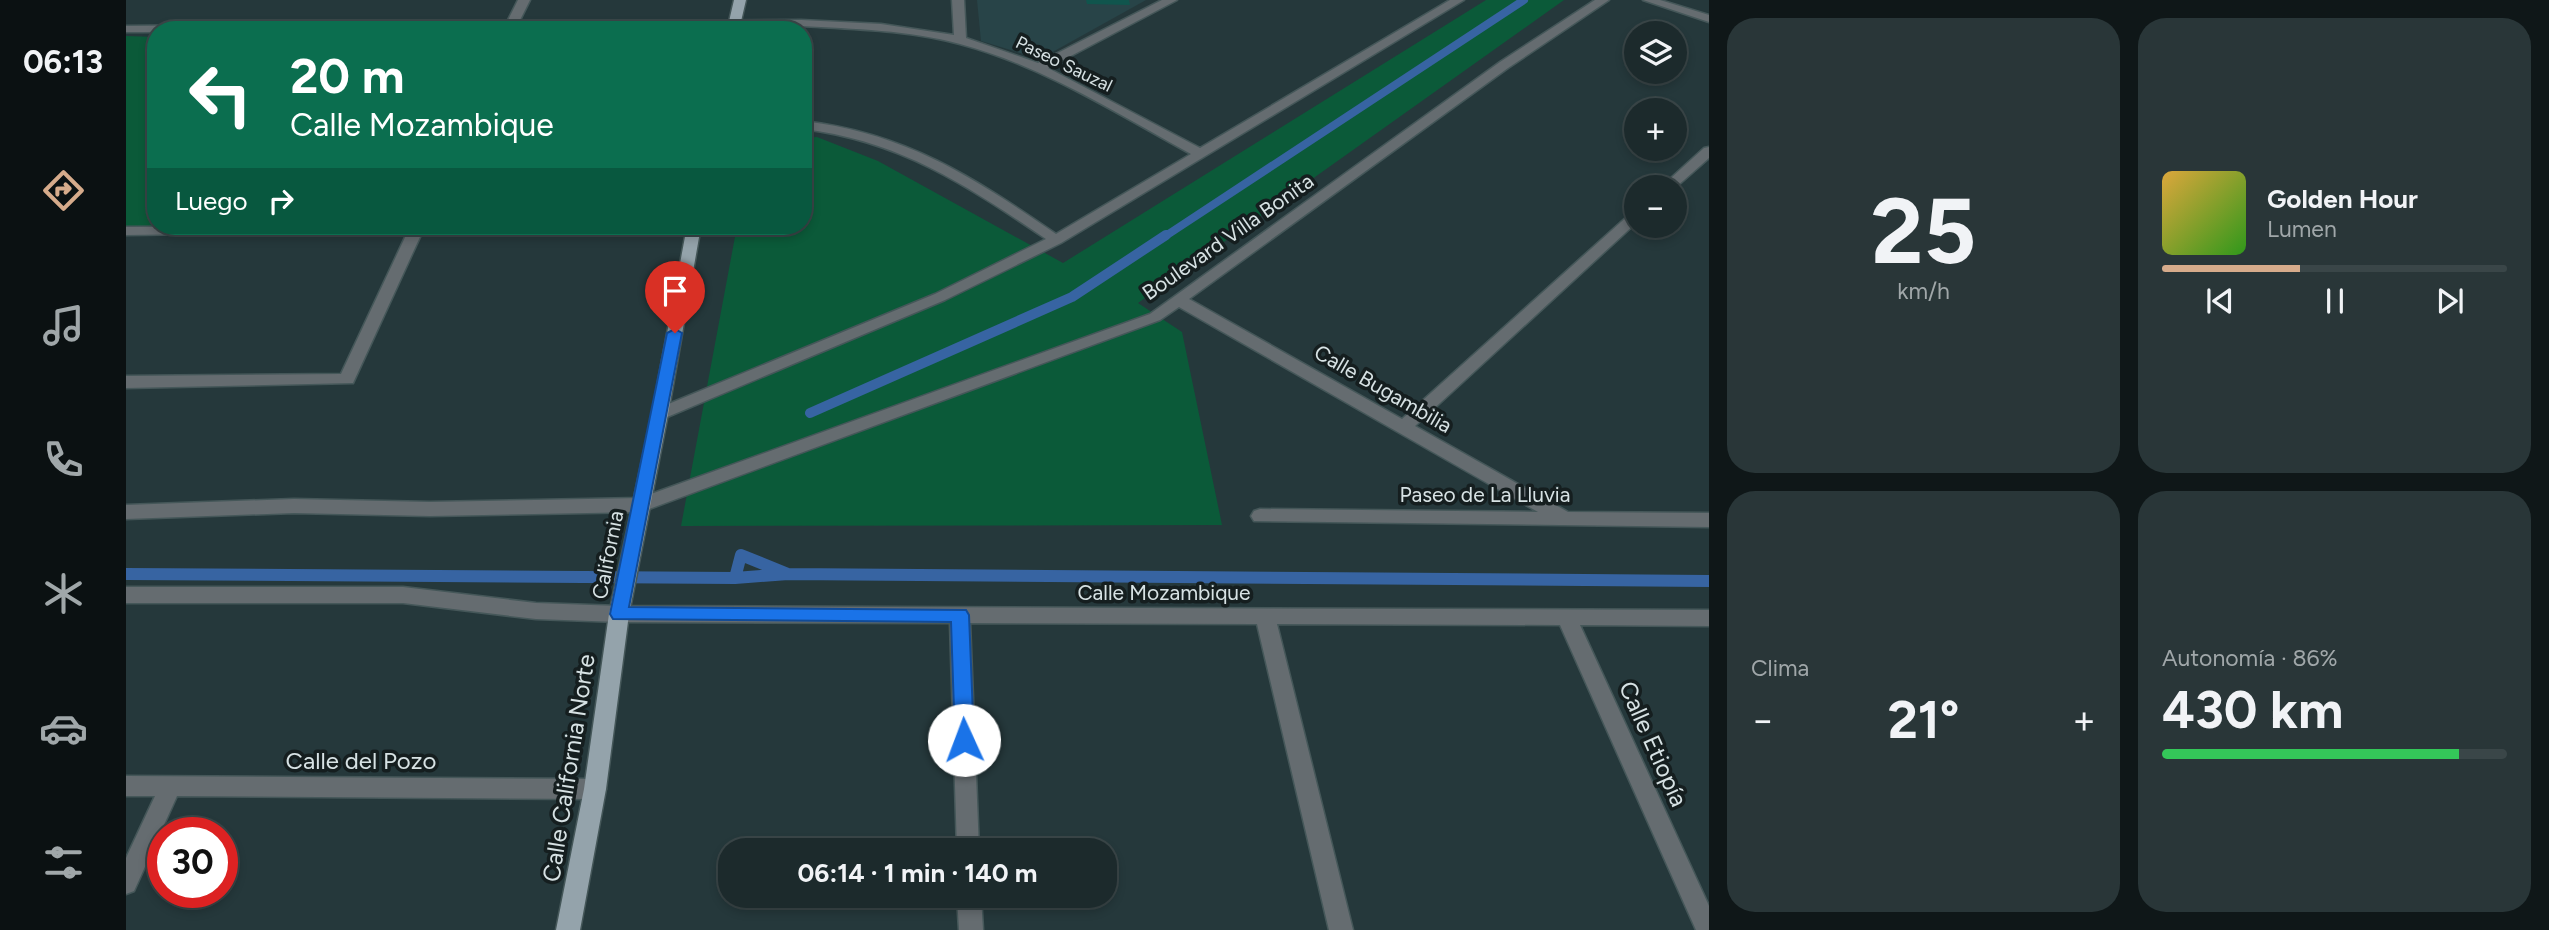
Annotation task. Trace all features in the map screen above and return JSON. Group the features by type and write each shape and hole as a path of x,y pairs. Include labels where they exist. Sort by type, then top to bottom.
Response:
{"main road":[{"path":"735,21 740,0"},
{"path":"641,505 692,235"},
{"name":"California","path":"619,614 641,505"},
{"name":"Calle California Norte","path":"569,930 595,789 619,614"}],"street":[{"path":"514,21 524,0"},
{"path":"958,0 960,40"},
{"path":"1038,68 1171,0"},
{"path":"660,414 940,297 1056,240 1458,0"},
{"name":"Boulevard Villa Bonita","path":"126,512 294,506 430,509 641,505 1155,317 1504,65 1603,0"},
{"path":"1649,0 1709,19"},
{"name":"Paseo Sauzal","path":"812,26 847,25 960,40 1038,68 1201,154"},
{"name":"Paseo Sauzal","path":"126,29 147,29"},
{"path":"812,126 843,130 911,152 968,182 1056,240"},
{"path":"1682,175 1709,151"},
{"path":"1403,427 1624,227"},
{"path":"126,231 147,231"},
{"path":"126,382 347,379 413,235"},
{"name":"Calle Bugambilia","path":"1179,300 1565,519"},
{"name":"Paseo de La Lluvia","path":"1260,516 1709,520"},
{"name":"Calle Mozambique","path":"126,595 403,595 536,611 619,614 1709,618"},
{"path":"960,615 968,838"},
{"path":"1265,617 1341,930"},
{"name":"Calle Etiopía","path":"1567,618 1708,930"},
{"name":"Calle del Pozo","path":"126,786 595,789"},
{"path":"126,883 172,786"},
{"path":"970,908 971,930"}],"shaded area":[{"path":"977,0 1146,0 1040,59 981,41"}],"green space":[{"path":"1486,0 1564,0 1138,303 1182,332 1222,525 681,526 735,235 812,235 812,137 878,161 1063,263"},
{"path":"126,36 147,37 147,232 126,231"}],"building":[{"path":"1086,0 1129,0 1130,5 1087,4"}],"waterway":[{"path":"1164,237 1524,0"},
{"path":"810,413 1072,297 1166,235"},
{"path":"735,578 741,555 788,574"},
{"path":"126,574 735,578"},
{"path":"735,578 788,574"},
{"path":"788,574 1709,581"}],"route":[{"path":"675,333 619,614 960,615 964,740"}]}
